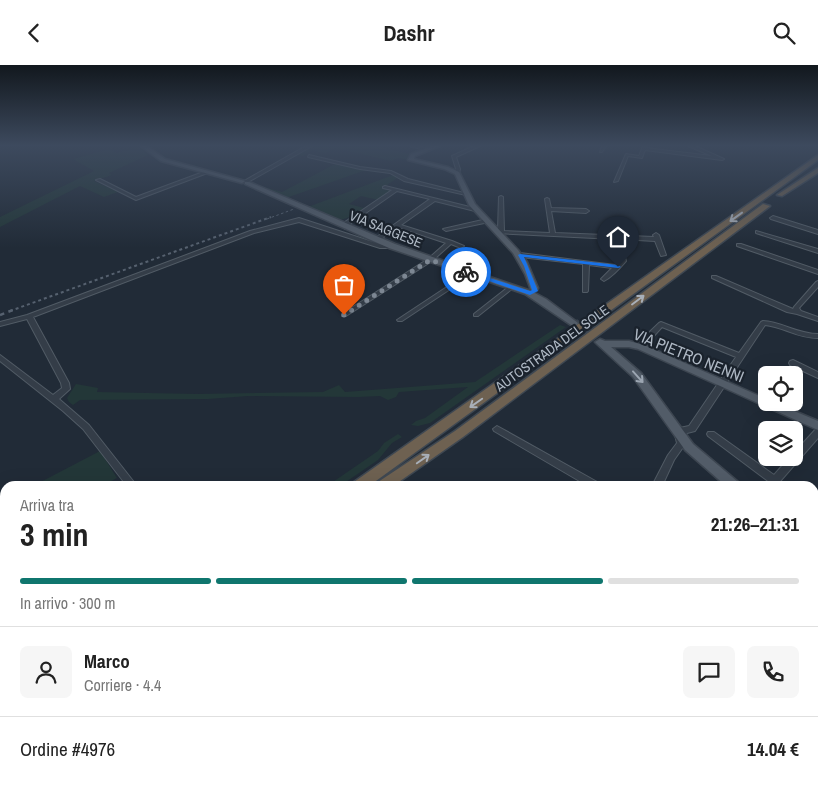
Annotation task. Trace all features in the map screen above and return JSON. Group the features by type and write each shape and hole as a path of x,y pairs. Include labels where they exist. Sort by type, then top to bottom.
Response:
{"highway":[{"name":"AUTOSTRADA DEL SOLE","path":"366,481 787,180"},
{"name":"AUTOSTRADA DEL SOLE","path":"390,481 458,434 800,180"},
{"path":"780,195 803,180"}],"main road":[{"name":"VIA SAGGESE","path":"235,180 307,209 392,247 512,288 529,290 574,323"},
{"path":"460,180 466,194 476,209 520,255 531,278 529,290"},
{"name":"VIA PIETRO NENNI","path":"681,431 636,375 599,342 639,347 818,426"},
{"path":"681,431 688,447 728,481"}],"street":[{"path":"98,180 136,199 187,180"},
{"path":"242,182 246,180"},
{"path":"410,180 466,194"},
{"path":"385,187 476,209"},
{"path":"347,227 347,223 396,190"},
{"path":"501,197 499,232 656,237 663,255"},
{"path":"376,240 434,199"},
{"path":"547,199 553,235"},
{"path":"307,209 339,221 346,221 356,217"},
{"path":"548,209 586,211"},
{"path":"773,218 818,232"},
{"path":"0,324 29,316 252,232 299,220 382,247 392,247"},
{"path":"446,229 487,221"},
{"path":"396,225 461,246"},
{"path":"758,232 818,251"},
{"path":"604,279 623,261 617,237"},
{"path":"344,315 430,260 450,242"},
{"path":"739,245 818,272"},
{"path":"520,255 618,267"},
{"path":"585,291 586,263"},
{"path":"400,320 470,274"},
{"path":"714,277 789,311 818,319"},
{"path":"798,312 796,308 818,283"},
{"path":"476,315 512,288"},
{"path":"29,316 65,383 66,389 53,399"},
{"path":"660,481 671,458 682,443 681,431 692,429 763,323 776,323 800,335 818,336"},
{"path":"639,347 661,324 741,356"},
{"path":"0,357 86,427 128,481"},
{"path":"794,363 818,375"},
{"path":"497,429 587,481"},
{"path":"774,481 818,432"},
{"path":"711,434 770,481"}],"green space":[{"path":"76,180 97,180 94,181 118,192 104,197 80,186 0,227 0,217"},
{"path":"305,180 338,180 286,198 250,183 282,192"},
{"path":"380,180 394,180 383,188 392,190 378,200 361,196 349,204 364,208 341,220 308,207"},
{"path":"560,325 566,327 430,423 418,426 411,425 425,418 468,387 399,392 396,397 388,400 380,396 248,396 208,399 80,400 73,405 67,398 76,384 98,388 97,392 197,394 323,392 339,385 345,392 475,382"},
{"path":"398,434 402,437 392,443 378,460 347,481 334,481 378,451 384,443"},
{"path":"100,451 117,478 111,481 43,481"}],"tunnel":[{"path":"574,323 596,339"}],"railway":[{"path":"267,219 294,209"},
{"path":"10,311 271,217"},
{"path":"0,315 13,310"}],"way so far":[{"path":"344,315 430,260 466,272"}],"route":[{"path":"466,272 526,293 534,293 527,266 520,255 618,267"}]}
